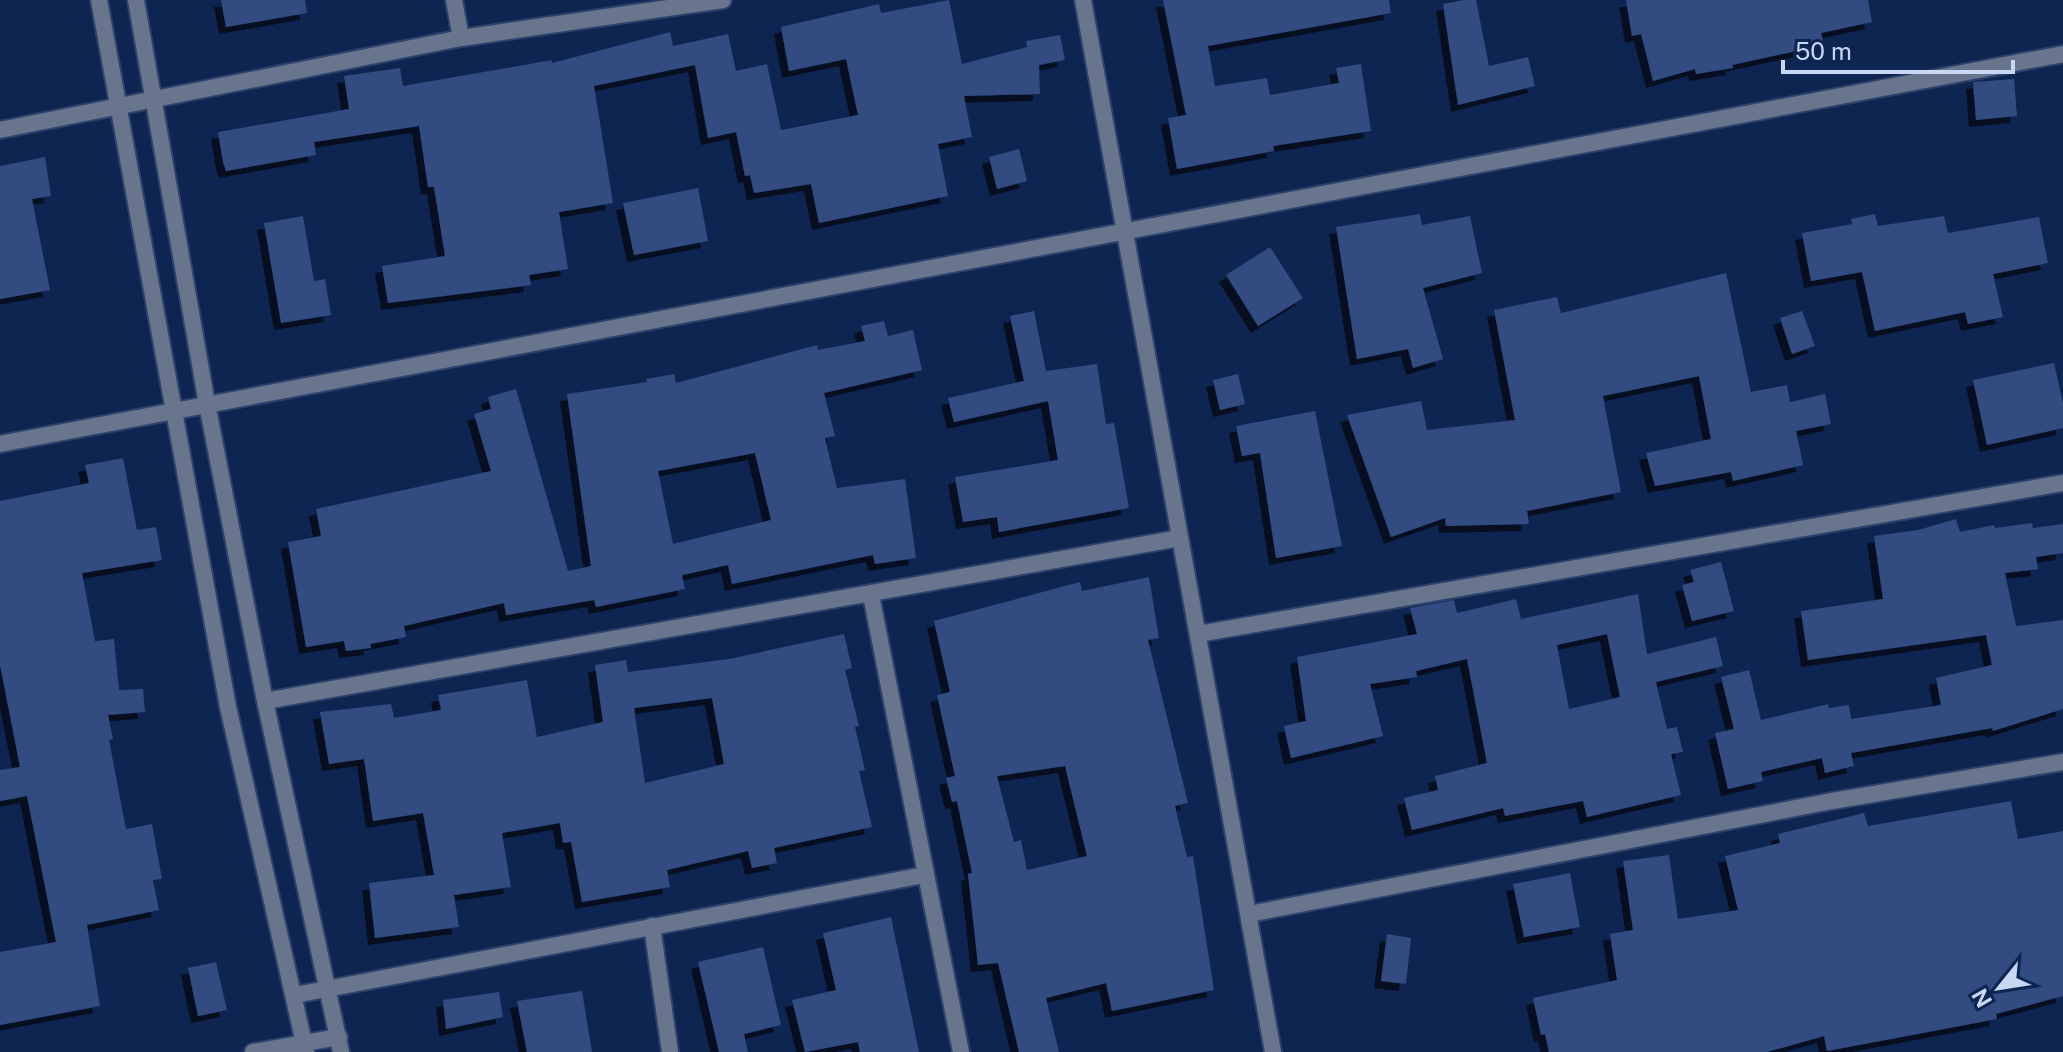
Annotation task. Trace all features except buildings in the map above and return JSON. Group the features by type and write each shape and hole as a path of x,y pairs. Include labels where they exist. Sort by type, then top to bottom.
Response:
{"street":[{"path":"99,0 228,707 305,1048"},
{"path":"136,0 207,404 265,701 340,1045 253,1052"},
{"path":"454,0 461,38"},
{"path":"0,130 152,97 461,38 723,0"},
{"path":"1083,0 1273,1052"},
{"path":"0,444 1126,234 2063,54"},
{"path":"1198,634 2063,483"},
{"path":"265,701 1180,538"},
{"path":"871,595 961,1052"},
{"path":"1249,914 1832,801 2063,762"},
{"path":"295,995 924,875"},
{"path":"652,926 670,1052"}]}
